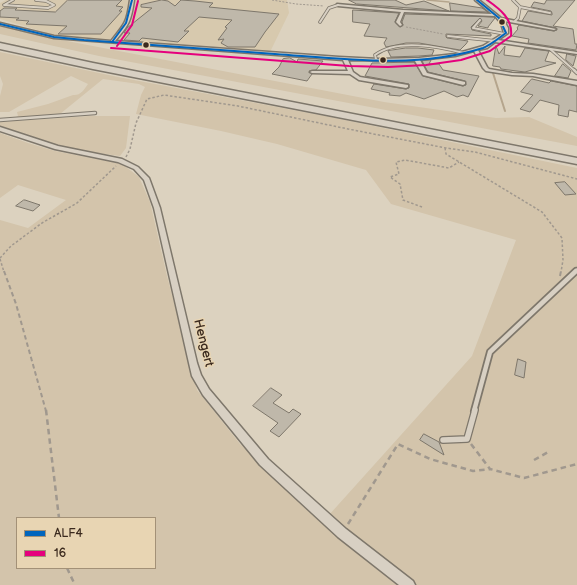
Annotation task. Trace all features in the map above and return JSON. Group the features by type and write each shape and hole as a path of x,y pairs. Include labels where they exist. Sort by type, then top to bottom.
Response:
{"highway":[{"path":"0,41 577,154"},
{"path":"0,46 93,66 577,160"}],"street":[{"path":"112,42 127,24 130,16 132,0"},
{"path":"0,24 54,37 112,42 345,59 417,59 446,57 476,50 497,41 505,34 506,26 500,19 477,0"},
{"path":"338,5 403,11 495,15"},
{"path":"400,25 398,22 403,11"},
{"path":"500,19 554,29"},
{"path":"497,41 577,53"},
{"path":"476,50 485,68 488,70 512,74 533,75 577,83"},
{"path":"345,59 351,73"},
{"path":"417,59 425,74 463,83"},
{"path":"312,72 351,73 359,78 406,86"},
{"name":"Hengert","path":"0,129 57,148 122,161 136,168 146,179 157,208 193,363 197,376 206,392 264,462 342,534 409,585"}],"lane":[{"path":"13,0 4,5 48,8 54,5 46,1 36,0"},
{"path":"513,0 520,7 550,13"},
{"path":"320,22 329,8 338,5"},
{"path":"516,21 520,7"},
{"path":"480,20 473,28 505,34"},
{"path":"448,36 497,41"},
{"path":"376,60 375,55 377,52 392,47 425,47 464,53"},
{"path":"550,49 577,73"},
{"path":"0,120 96,113"},
{"path":"443,440 467,439 490,352 577,270"}],"path":[{"path":"272,0 322,7 338,5"},
{"path":"400,25 448,36"},
{"path":"59,517 50,460 46,410 16,304 0,258 11,246 42,223 77,203 122,161 129,153 136,123 147,99 164,95 238,106 363,132 475,152 577,179"},
{"path":"445,148 446,154 497,183 542,212 562,238 563,260 557,289"},
{"path":"422,207 404,200 400,184 390,177 399,174 396,162 405,160 449,168 459,162"},
{"path":"467,439 490,469"},
{"path":"342,534 398,444 430,459 473,471 490,469 524,478 577,464"},
{"path":"534,460 550,451"},
{"path":"67,569 75,585"}],"shaded area":[{"path":"6,0 287,0 289,13 270,52 58,36 0,19 0,3"},
{"path":"0,26 46,37 384,102 496,118 529,117 577,137 577,146 99,56 0,34"},
{"path":"0,52 118,77 330,117 577,168 577,585 0,585 0,220 28,228 66,200 18,185 0,198 0,133 55,151 122,164 139,177 150,202 167,276 197,390 240,444 340,532 329,515 472,356 516,240 391,204 366,170 277,144 136,114 141,95 145,87 139,84 103,79 60,114 14,118 18,116 17,112 48,104 73,95 78,95 88,84 71,76 9,112 0,112 0,96 3,84 0,76"},
{"path":"89,116 130,116 126,148 120,156 89,152 43,143 14,133 0,126 0,122"}],"building":[{"path":"68,0 122,0 116,6 123,7 119,11 122,11 101,34 58,34 67,26 26,24 29,21 16,20 19,18 0,17 0,11 4,8 55,12"},
{"path":"162,0 168,1 175,6 181,0 195,1 213,3 209,7 279,14 255,47 228,47 221,43 224,39 218,40 227,28 225,27 232,20 199,17 184,31 189,31 178,42 142,38 139,41 124,40 130,33 124,33 127,28 152,8 141,7 141,5"},
{"path":"349,0 395,0 406,5 424,1 449,11 357,4"},
{"path":"547,0 575,0 553,26 573,29 575,44 577,44 576,50 528,43 529,39 512,36 518,29 517,28 519,25 554,31 557,30 556,28 522,21 528,11 552,15 551,11 531,7 534,2 544,4"},
{"path":"450,3 482,8 488,12 451,11"},
{"path":"353,10 399,13 395,22 400,27 403,25 402,22 405,14 495,18 488,28 478,26 482,21 480,18 471,27 472,30 491,34 491,36 446,34 447,38 468,41 460,50 419,43 406,43 386,47 384,43 387,38 364,36 370,24 353,22"},
{"path":"496,46 499,54 505,46 504,55 520,57 525,48 549,51 545,61 556,63 525,72 501,69 500,67 493,66"},
{"path":"406,48 434,50 432,55 391,57 388,51"},
{"path":"567,54 576,56 573,66 566,60"},
{"path":"290,58 297,62 298,59 323,61 316,70 309,71 312,74 307,81 272,74 279,67 283,59"},
{"path":"431,60 429,64 439,64 443,70 479,76 468,97 463,95 457,97 444,91 424,99 406,93 400,96 389,95 390,93 371,89 374,84 406,89 409,88 409,84 365,76 372,63 414,62 423,76 463,86 466,85 465,81 428,72 422,61"},
{"path":"563,64 571,71 568,78 555,76"},
{"path":"532,79 549,83 551,81 577,86 577,112 569,110 568,117 558,115 559,105 540,100 530,112 520,109 533,95 521,92"},
{"path":"565,182 576,194 565,195 555,183"},
{"path":"24,200 40,205 33,211 16,206"},
{"path":"518,359 526,362 524,378 515,375"},
{"path":"271,388 282,395 273,403 289,413 293,409 301,414 279,437 270,431 278,423 253,406"},
{"path":"424,434 439,442 444,455 420,440"}],"waterway":[{"path":"427,0 449,2"},
{"path":"493,73 505,111"}],"transit line":[{"name":"ALF4","path":"112,42 126,23 130,13 132,0"},
{"name":"ALF4","path":"0,24 54,37 84,40 300,56 379,60 419,59 455,55 485,47 506,33 505,27 499,18 477,0"},
{"name":"16","path":"111,48 349,66 388,67 426,65 461,60 490,51 511,36 512,30 505,15 487,0"},
{"name":"16","path":"117,46 126,35 134,21 138,1"}]}
